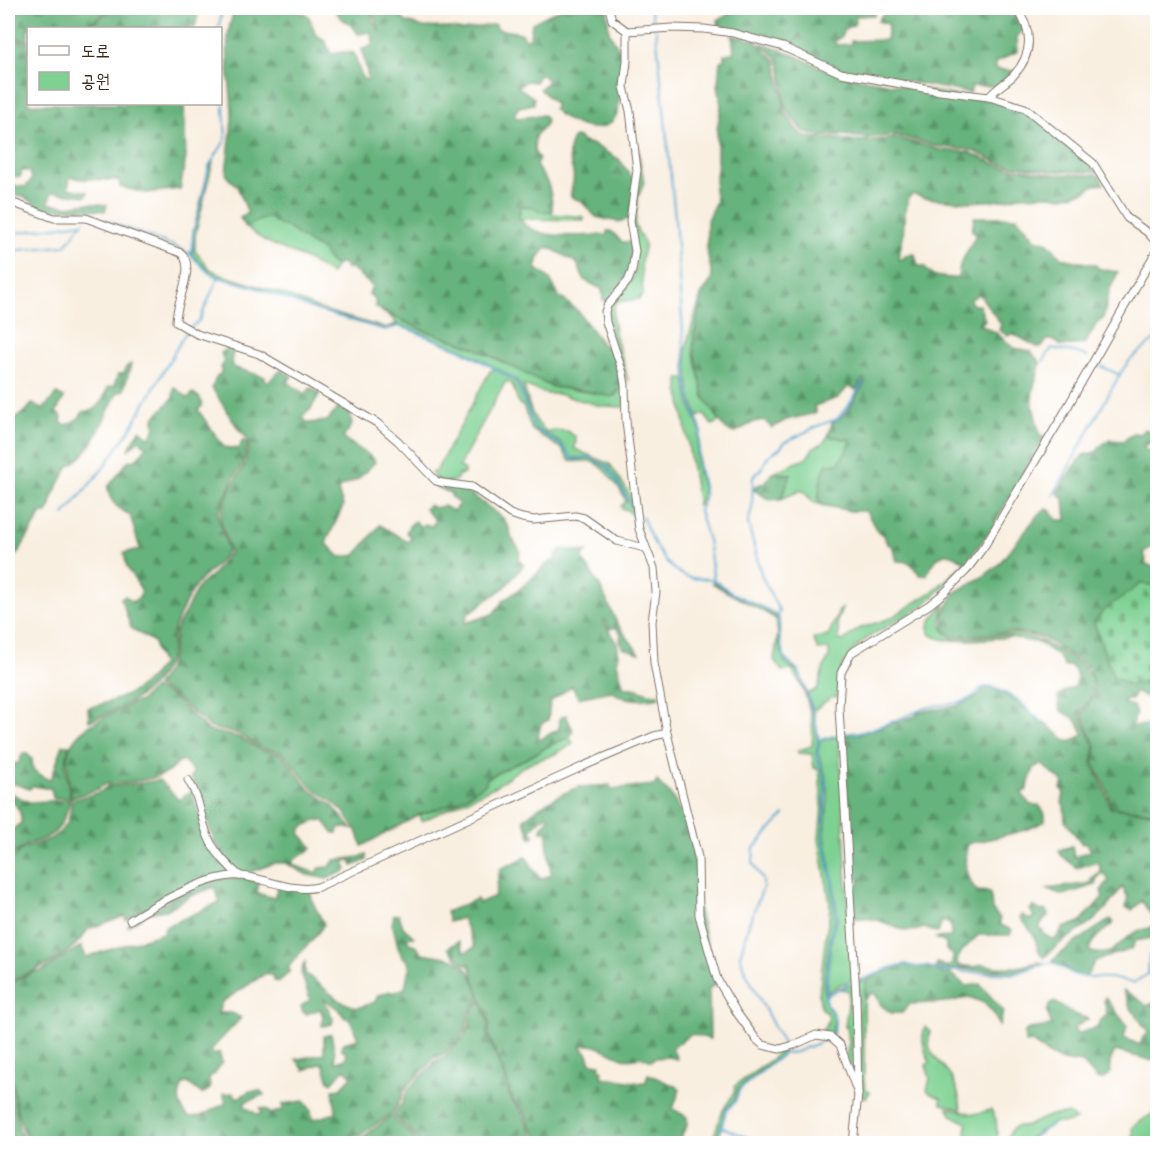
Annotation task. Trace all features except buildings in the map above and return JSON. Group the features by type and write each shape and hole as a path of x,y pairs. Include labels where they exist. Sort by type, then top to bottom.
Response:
{"street":[{"path":"609,8 612,20 627,31 672,28 733,33 783,47 841,73 940,91 990,97 1025,108 1093,163 1126,218 1147,232 1158,244"},
{"path":"990,97 1013,76 1028,53 1030,42 1028,31 1024,18 1016,8"},
{"path":"627,31 624,87 630,111 637,170 630,221 635,251 628,281 605,312 607,328 623,373 639,529 654,568 656,592 652,622 653,649 668,733 697,850 700,870 699,915 717,979 756,1040 763,1045 780,1049 816,1035 825,1035 837,1040 858,1094"},
{"path":"8,201 54,218 86,218 181,253 188,265 177,308 176,322 196,334 259,354 377,423 398,441 436,481 472,487 510,514 522,518 534,520 576,516 584,518 617,541 645,548"},
{"path":"853,1143 858,1094 856,995 839,708 841,673 851,653 929,605 954,584 977,557 1060,420 1158,248"},
{"path":"130,920 147,909 204,882 240,876 286,886 318,887 586,765 654,736 668,733"},
{"path":"188,780 196,792 211,842 230,868 240,876"}],"green space":[{"path":"8,8 110,8 86,27 27,27 27,41 8,36"},
{"path":"113,8 199,8 195,27 88,27"},
{"path":"236,8 294,8 297,12 305,13 316,35 325,40 331,54 354,53 362,78 366,80 368,78 362,49 372,46 371,32 358,34 339,16 335,8 370,8 379,31 371,8 394,8 406,22 423,27 463,30 495,24 496,29 521,33 527,40 530,37 532,23 562,8 607,8 609,32 626,61 623,68 618,112 612,121 605,126 587,127 577,125 560,115 553,109 556,105 540,89 547,79 540,74 535,82 527,81 518,87 534,98 534,104 519,107 514,114 517,118 544,115 546,119 546,124 535,136 534,151 539,159 536,165 548,185 552,205 552,211 540,212 531,207 520,206 519,219 522,219 523,223 531,229 552,235 607,235 607,231 611,231 622,242 632,242 631,271 609,302 603,300 602,289 584,280 577,263 547,247 539,257 536,268 550,279 559,296 578,311 603,345 614,351 623,386 612,397 552,387 473,347 420,329 375,307 375,300 369,294 372,286 350,267 348,269 342,263 336,266 326,258 323,250 310,244 290,229 269,217 246,227 240,218 248,213 237,186 226,173 232,113 227,46 228,32"},
{"path":"725,8 876,8 874,15 856,16 854,25 844,29 841,37 835,41 836,45 851,44 851,41 886,40 888,24 878,21 886,8 1011,8 1025,28 1017,37 1018,51 995,63 996,69 1015,71 997,86 972,86 970,93 832,67 791,46 719,27 718,20 729,14"},
{"path":"732,35 755,40 776,60 785,112 796,129 806,137 865,141 897,138 941,150 969,152 1000,166 1054,174 1099,175 1104,184 1094,185 1086,191 1063,197 1020,196 1003,200 970,202 925,198 913,194 909,197 898,259 904,259 905,255 915,254 918,266 924,266 934,276 958,278 960,265 977,233 972,231 974,217 1017,217 1037,241 1042,240 1048,243 1062,258 1118,272 1110,289 1103,319 1097,323 1085,344 1061,346 1054,340 1047,340 1042,347 1037,347 1012,333 1008,336 999,330 1001,324 979,294 970,300 973,305 979,305 985,320 980,325 995,332 1014,348 1030,351 1040,362 1033,390 1033,402 1040,437 1045,436 991,530 966,562 952,555 943,555 936,560 926,575 920,575 909,562 897,561 892,545 887,544 884,536 877,531 866,511 851,511 821,505 819,490 825,468 827,464 839,463 849,447 850,440 828,436 832,423 852,405 865,381 863,379 856,390 849,386 838,398 814,406 816,413 786,420 772,428 764,420 754,422 734,433 726,430 704,397 693,347 701,295 711,281 712,275 707,251 707,220 716,201 714,189 717,170 717,130 721,106 718,84 720,61 724,60 724,55 734,52"},
{"path":"8,38 27,43 27,105 184,105 186,157 180,189 146,193 120,187 119,180 70,177 68,188 88,192 86,196 52,192 48,203 67,206 87,203 107,205 105,211 43,209 23,196 8,195 8,185 25,187 32,180 30,171 22,171 20,177 8,176"},
{"path":"761,43 841,75 998,101 1025,110 1041,120 1064,144 1097,172 1053,171 1001,164 972,150 935,146 896,135 866,138 806,133 785,107 778,58"},
{"path":"574,137 619,159 636,183 629,219 618,222 596,217 581,201 571,197 574,176 569,151"},
{"path":"638,149 644,182 638,197 635,226 645,244 641,262 643,294 639,299 616,302 613,319 628,382 614,345 608,316 609,308 631,282 636,269 632,220 640,178"},
{"path":"213,161 195,236 195,251 209,268 219,274 283,294 319,309 385,328 397,324 381,311 420,329 473,347 552,387 615,396 623,386 624,407 601,406 558,394 547,394 524,385 532,413 539,425 550,433 551,430 567,431 576,437 575,449 610,464 633,499 636,511 608,466 590,457 572,458 561,443 538,430 516,379 461,349 400,325 385,329 313,309 254,286 218,277 209,272 191,254 193,232 209,167"},
{"path":"520,206 531,207 540,212 552,211 552,214 584,217 584,220 519,219"},
{"path":"269,217 323,250 336,266 331,274 306,259 265,241 246,227"},
{"path":"701,296 698,322 693,335 694,354 704,397 720,421 712,425 704,414 698,417 690,395 686,351"},
{"path":"231,346 234,348 231,362 233,367 265,377 268,382 281,370 292,376 288,382 305,394 311,388 320,393 310,410 302,417 308,423 327,421 341,405 350,410 352,425 343,438 373,458 375,462 358,479 339,488 343,506 326,543 340,557 356,555 380,525 408,542 412,537 406,533 415,521 421,527 425,524 432,526 435,520 425,509 429,505 434,508 444,506 453,511 459,504 451,496 452,494 431,484 425,479 428,476 463,488 503,518 511,537 521,552 518,559 524,565 505,587 468,614 465,623 493,614 503,601 549,562 554,561 557,553 562,549 587,552 583,560 600,586 618,625 639,653 622,647 621,634 615,627 610,629 605,620 604,623 617,643 619,655 617,663 624,688 658,694 659,697 634,699 622,697 612,691 578,698 572,686 550,702 548,720 541,724 537,741 559,729 560,718 566,715 573,730 570,737 487,778 486,784 455,803 419,815 362,846 358,833 344,812 311,787 283,753 258,747 239,734 211,728 172,694 156,686 167,671 173,653 175,632 198,587 213,574 230,552 221,521 222,509 231,487 245,464 250,441 239,430 212,388 221,373 224,362 221,353"},
{"path":"131,364 124,390 117,393 93,442 81,457 68,467 52,497 47,513 42,513 18,553 8,562 8,423 25,412 32,404 43,409 57,394 64,398 56,412 62,417 61,423 67,425 79,418 83,412 95,409 103,399 108,387 114,386 118,374 124,374 126,367"},
{"path":"495,369 516,382 536,430 561,445 573,460 590,458 607,468 614,476 635,514 642,546 639,543 634,519 628,510 622,509 621,506 626,502 611,478 594,463 570,461 562,449 532,430 512,384 506,381 459,466 464,469 464,474 458,475 453,481 446,482 431,473 436,471 490,371"},
{"path":"685,378 689,402 701,432 697,461 703,490 698,506 679,389 679,379"},
{"path":"174,387 188,398 193,393 200,398 202,406 198,410 224,447 238,449 243,440 248,442 243,463 219,511 219,520 228,550 221,561 198,583 188,598 173,633 171,653 158,678 149,688 127,704 89,721 88,708 130,694 146,682 162,664 154,642 131,628 121,598 125,596 132,602 139,598 142,591 127,567 124,553 140,549 130,515 115,504 108,492 108,487 129,460 134,461 147,447 139,440 128,450 140,430 148,437 154,431 154,418 173,398"},
{"path":"1144,429 1155,433 1156,441 1153,445 1144,446 1146,450 1153,453 1157,451 1157,538 1155,546 1143,552 1146,559 1145,564 1157,568 1157,586 1140,584 1094,622 1113,676 1130,685 1147,680 1157,681 1157,702 1151,702 1149,698 1135,692 1132,700 1125,700 1124,704 1133,706 1136,714 1132,726 1149,725 1157,719 1157,811 1155,812 1111,807 1108,792 1093,762 1096,747 1082,715 1093,696 1095,687 1089,668 1045,639 1017,632 953,637 944,630 943,614 955,592 984,576 998,565 1038,515 1046,509 1050,510 1057,520 1066,520 1064,499 1058,493 1059,489 1083,455 1096,452 1104,443 1111,440 1123,441 1134,433 1141,434"},
{"path":"828,436 850,440 849,447 839,463 827,464 818,498 821,505 813,502 802,490 781,499 791,474 772,473 807,458 813,448 823,443"},
{"path":"772,473 791,474 781,499 770,500 754,490 754,487 765,482"},
{"path":"966,562 927,602 881,629 855,648 839,677 837,697 832,697 814,710 807,695 818,688 823,669 829,658 829,649 818,650 813,638 828,636 839,611 842,609 837,621 838,639 843,641 858,629 891,618 932,592"},
{"path":"713,582 779,619 779,643 784,661 799,673 813,714 818,740 816,754 825,787 823,838 832,881 835,920 830,936 824,985 826,1005 834,1015 834,1025 830,1035 822,1031 829,1015 821,1008 819,995 830,903 819,839 822,805 819,770 814,768 812,754 798,753 798,750 812,746 809,706 792,670 782,671 774,660 778,634 776,619 720,588"},
{"path":"1141,584 1157,586 1157,681 1147,680 1130,685 1113,676 1094,622 1105,609"},
{"path":"945,604 941,624 948,636 953,639 1017,634 1044,642 1008,637 963,641 935,637 929,631 931,620"},
{"path":"1044,642 1070,656 1091,676 1093,685 1091,695 1080,716 1095,747 1092,763 1106,793 1110,808 1157,813 1157,937 1135,941 1132,949 1095,961 1086,977 1075,974 1052,961 1074,943 1111,919 1114,923 1094,941 1089,949 1091,952 1112,951 1131,934 1152,927 1155,921 1142,901 1132,910 1125,907 1128,897 1122,887 1109,905 1088,925 1062,942 1044,958 1040,954 1034,936 1020,917 1023,915 1030,920 1034,916 1030,910 1033,906 1041,911 1047,910 1048,915 1039,927 1046,936 1055,940 1063,928 1080,922 1103,897 1101,891 1109,880 1103,873 1096,879 1096,885 1063,895 1046,889 1092,883 1091,879 1101,871 1098,862 1077,868 1061,855 1059,850 1072,846 1074,857 1091,851 1087,843 1082,844 1065,821 1062,803 1064,793 1061,789 1063,782 1041,764 1034,768 1026,791 1021,792 1030,805 1039,805 1045,814 1045,821 1024,830 968,844 966,850 966,869 973,886 977,891 989,892 992,910 1000,918 1000,925 1012,930 1010,935 978,935 959,956 957,965 1017,967 1038,962 1045,963 1017,972 957,969 943,971 936,967 937,963 948,967 952,964 953,955 946,950 946,943 935,938 951,937 950,924 942,921 938,933 924,928 905,930 877,920 853,918 852,893 860,880 851,864 844,736 855,732 859,734 915,716 919,712 957,706 978,696 983,689 993,688 1017,701 1040,721 1071,742 1084,734 1076,720 1061,711 1058,697 1076,686 1075,670 1071,666 1064,666 1059,657 1039,643"},
{"path":"154,688 172,696 209,731 239,737 258,749 282,755 309,789 332,805 352,829 339,827 337,833 333,833 324,821 317,820 302,827 300,833 312,847 292,862 294,865 315,873 320,868 329,867 335,860 360,857 366,854 367,860 353,866 350,860 344,862 347,870 327,879 307,875 286,863 275,863 245,874 240,872 231,866 214,842 198,790 190,777 194,772 182,760 168,772 157,777 129,783 106,784 71,798 67,759 75,738 92,724 140,701"},
{"path":"839,736 852,981 841,984 827,993 833,930 838,919 825,837 828,795 825,774 818,754 820,741"},
{"path":"570,737 573,744 521,768 496,786 422,821 419,815 455,803 486,779"},
{"path":"63,745 69,745 65,765 70,798 53,798 51,788 31,786 30,789 12,783 8,784 8,766 13,763 18,764 23,753 32,759 33,770 51,779"},
{"path":"159,780 179,800 192,791 211,846 233,874 146,908 126,920 125,916 88,929 81,939 63,955 8,982 8,863 20,850 50,839 60,832 68,822 72,800 100,792 108,786"},
{"path":"657,781 671,795 692,832 697,857 697,903 716,985 709,988 710,1039 691,1034 672,1048 677,1059 654,1058 651,1061 640,1057 623,1058 592,1045 581,1046 588,1054 591,1063 600,1064 599,1069 603,1071 602,1077 645,1083 648,1074 680,1089 673,1109 687,1117 687,1126 678,1143 542,1143 532,1129 523,1109 514,1102 511,1095 489,1036 489,1022 470,967 448,948 459,941 465,953 475,947 462,918 449,922 446,912 477,899 479,903 495,896 500,869 526,857 540,879 551,875 548,831 542,831 542,826 550,818 546,815 531,829 534,836 531,838 524,820 542,806 581,787 610,785 611,789 655,785"},
{"path":"8,792 29,802 70,800 65,817 53,834 19,850 8,859 8,831 21,823 21,815 8,799"},
{"path":"239,877 259,882 257,893 274,898 278,886 310,890 313,903 324,924 288,968 290,971 279,982 274,981 274,977 266,973 222,1002 218,1013 232,1013 241,1018 210,1051 215,1055 219,1052 222,1062 215,1074 209,1077 210,1089 202,1094 188,1083 183,1084 180,1102 189,1117 201,1116 226,1103 223,1094 233,1093 238,1098 250,1091 261,1091 264,1095 245,1102 245,1107 258,1115 261,1113 260,1108 268,1110 270,1114 283,1110 283,1104 304,1101 311,1110 312,1120 336,1113 333,1090 341,1088 352,1076 344,1069 332,1083 329,1081 323,1063 304,1070 296,1059 324,1054 324,1036 331,1034 335,1062 344,1060 347,1054 341,1048 344,1043 358,1039 350,1019 345,1018 338,1009 324,999 333,1019 332,1024 322,1026 323,1016 320,1009 307,1014 303,1012 301,1006 310,1000 301,972 305,961 305,973 340,1001 357,1008 375,1002 378,995 405,988 410,971 408,961 401,954 397,944 392,925 394,915 399,915 403,927 414,937 407,938 409,943 415,945 422,953 460,962 475,982 479,994 459,1040 440,1056 433,1058 407,1086 391,1114 360,1135 333,1143 28,1143 21,1126 13,1086 9,1044 8,985 33,972 41,971 81,946 86,957 163,933 165,927 220,902 214,887 190,896 166,910 148,913 127,927 131,921 205,883"},
{"path":"906,965 930,968 943,974 950,973 966,986 980,984 1004,1012 999,1026 994,1014 984,1003 969,997 949,1002 909,1004 902,1013 891,1013 881,1005 876,995 871,993 865,999 867,980 889,969"},
{"path":"867,980 864,993 864,1080 865,1088 870,1092 866,1098 859,1093 858,982"},
{"path":"853,984 854,1082 846,1056 849,1043 847,1026 845,1027 848,990 837,989"},
{"path":"1123,990 1147,1006 1155,1002 1155,1017 1158,1017 1157,1062 1115,1051 1110,1062 1111,1073 1103,1079 1097,1079 1082,1062 1063,1061 1043,1051 1033,1042 1025,1043 1025,1032 1028,1029 1052,1026 1047,1012 1050,1004 1055,1002 1074,1014 1088,1019 1074,1028 1077,1034 1097,1027 1107,1014 1105,997 1127,1026 1124,1038 1140,1045 1143,1037 1149,1033 1130,1007"},
{"path":"480,998 488,1022 487,1035 509,1094 540,1143 419,1143 413,1133 393,1115 402,1104 409,1088 435,1061 442,1058 463,1038 469,1026 472,1011"},
{"path":"925,1027 930,1031 931,1052 955,1085 961,1109 941,1104 941,1098 927,1090 930,1079 926,1065 930,1063 923,1040"},
{"path":"779,1051 783,1051 781,1056 738,1089 734,1101 726,1109 716,1143 711,1144 723,1110 734,1093 735,1086 772,1059"},
{"path":"8,1055 19,1129 26,1143 8,1143"},
{"path":"1157,1104 1157,1143 1136,1143 1132,1137 1132,1127 1153,1113"},
{"path":"948,1108 974,1114 991,1110 996,1119 998,1143 965,1143 967,1123 951,1115"},
{"path":"1069,1114 1076,1120 1065,1123 1054,1122 1022,1143 1005,1143 1012,1129 1018,1126 1026,1126 1051,1115"},
{"path":"391,1116 412,1135 416,1143 341,1143 363,1137"}],"waterway":[{"path":"219,27 222,8"},
{"path":"650,8 655,27"},
{"path":"656,30 675,218 686,377 690,400 702,432 698,463 705,496 699,511 708,540 714,581"},
{"path":"190,253 209,166 226,139 222,79"},
{"path":"97,218 174,246 190,254 209,273 218,277 384,330 400,326 461,350 516,380 538,431 563,447 572,459 590,457 608,467 634,510"},
{"path":"8,251 65,246 84,221"},
{"path":"8,234 82,223"},
{"path":"189,329 199,321 218,278"},
{"path":"64,515 101,471 131,428 186,332"},
{"path":"1053,496 1121,372 1130,360 1158,337"},
{"path":"1043,361 1052,348 1079,353 1087,357"},
{"path":"1096,364 1120,375"},
{"path":"777,615 780,612 762,577 748,523 752,508 753,477 762,468 768,456 785,442 837,419 863,382"},
{"path":"642,516 658,551 678,572 690,578 715,581 734,594 779,617 780,642 785,659 799,671 814,713 819,740 817,757 826,782 824,839 833,881 837,919 832,930 826,979 826,1004 835,1019 832,1036"},
{"path":"843,734 862,732 927,708 967,700 981,688 991,686 1017,699 1041,721"},
{"path":"819,740 838,735"},
{"path":"783,1044 745,971 740,956 749,923 763,888 763,880 753,863 754,848 784,815"},
{"path":"857,981 906,964 936,968 944,973 958,970 1013,974 1052,962 1073,974 1133,983 1148,974 1149,956 1158,949"},
{"path":"827,995 848,984"},
{"path":"717,1144 726,1111 735,1102 740,1089 783,1054 796,1052 827,1039"},
{"path":"1024,1144 1054,1123"},
{"path":"722,1127 763,1144"}]}
